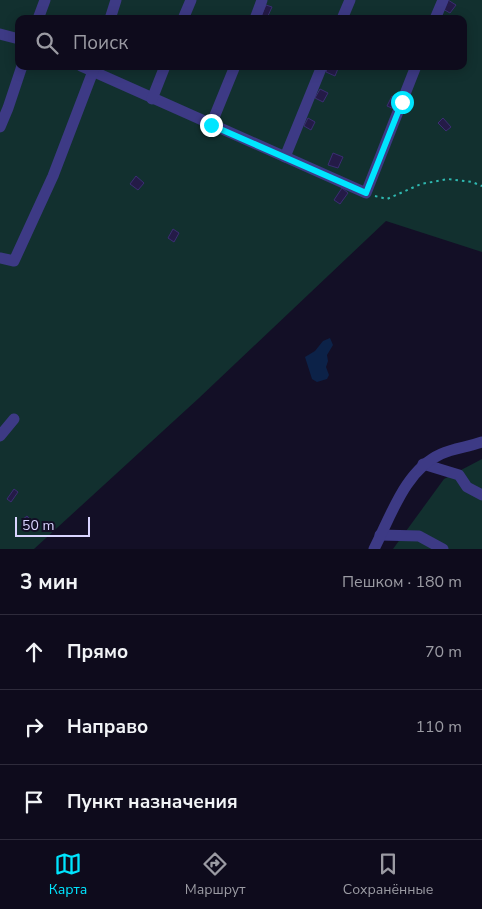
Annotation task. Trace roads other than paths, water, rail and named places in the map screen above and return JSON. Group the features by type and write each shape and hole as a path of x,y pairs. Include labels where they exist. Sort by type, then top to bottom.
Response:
{"street":[{"path":"39,15 45,0"},
{"path":"111,15 116,0"},
{"path":"184,15 190,0"},
{"path":"256,15 262,0"},
{"path":"344,15 350,0"},
{"path":"437,15 443,0"},
{"path":"0,34 15,39"},
{"path":"0,127 21,70"},
{"path":"0,258 14,261 53,176 94,70"},
{"path":"96,70 152,99 366,193 414,70"},
{"path":"152,99 163,70"},
{"path":"211,125 234,70"},
{"path":"285,158 320,70"},
{"path":"0,436 14,419"},
{"path":"374,549 409,480 423,464 442,453 482,442"},
{"path":"423,464 460,475 467,487 482,495"},
{"path":"380,536 419,536 443,549"}],"water":[{"path":"330,338 333,345 327,355 326,367 329,375 327,379 317,382 312,379 305,357 315,351 323,341"}]}
